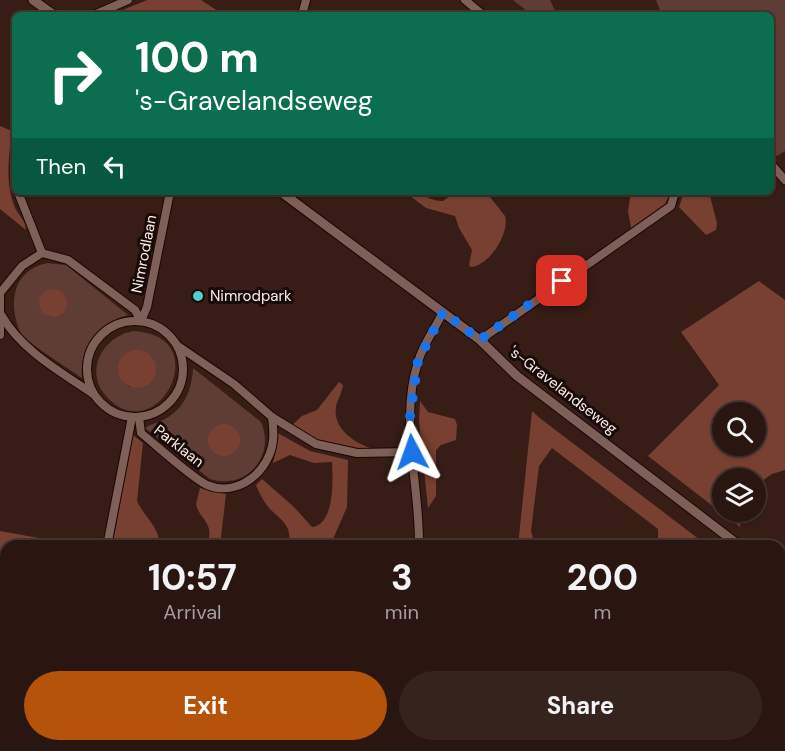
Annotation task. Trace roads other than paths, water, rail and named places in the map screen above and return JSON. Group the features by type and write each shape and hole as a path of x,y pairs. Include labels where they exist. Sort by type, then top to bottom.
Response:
{"street":[{"path":"33,0 46,12"},
{"path":"101,12 128,0"},
{"path":"465,0 479,12"},
{"path":"774,167 785,180"},
{"path":"19,195 42,253"},
{"name":"Nimrodlaan","path":"141,321 147,307 169,195"},
{"name":"'s-Gravelandseweg","path":"285,195 480,340 517,376 732,540"},
{"path":"480,340 671,206 674,195"},
{"path":"0,335 2,316 0,294 22,266 42,253 68,260 135,310 141,321"},
{"path":"419,540 410,415 416,370 425,346 443,312"},
{"path":"2,316 12,333 61,372 94,394 110,410 136,417 155,413 168,404 177,392 183,377 183,361 178,346"},
{"path":"94,394 87,377 87,359 94,342 106,329 123,322 141,321 166,332 178,346 234,384 272,417 316,444 357,453 412,452"},
{"path":"107,540 136,417"},
{"name":"Parklaan","path":"136,417 141,433 206,484 222,488 250,481 265,465 273,442 272,417"}],"place":[{"name":"Nimrodpark","path":"198,296"}]}
